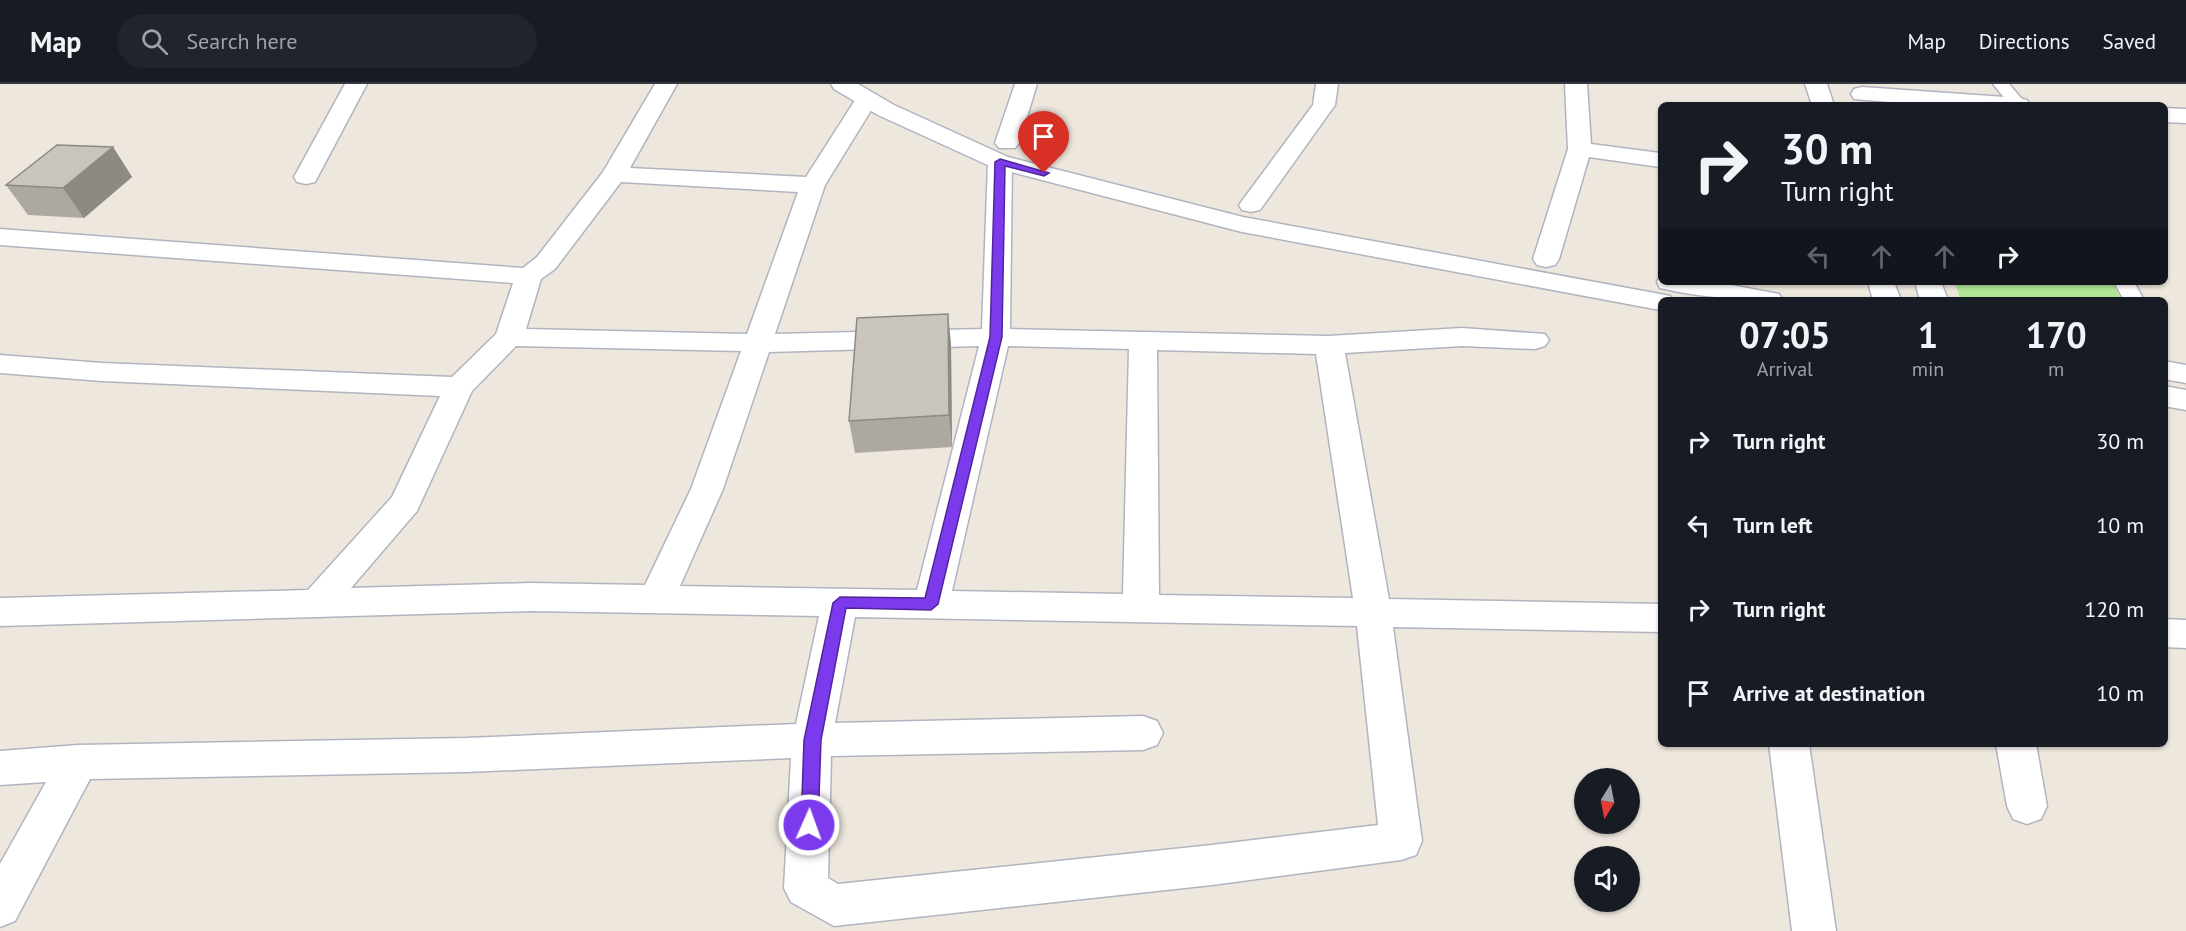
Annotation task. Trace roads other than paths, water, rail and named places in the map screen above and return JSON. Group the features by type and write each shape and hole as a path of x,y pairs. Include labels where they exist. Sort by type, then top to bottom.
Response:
{"street":[{"path":"306,177 356,84"},
{"path":"317,603 405,503 459,387 509,337 529,276 546,263 614,174 666,84"},
{"path":"842,84 875,92 886,110 1004,152 1242,224 1658,302"},
{"path":"931,604 996,337 1004,152 1026,84"},
{"path":"1251,205 1324,105 1327,84"},
{"path":"1546,260 1580,149 1576,84"},
{"path":"1816,84 1822,102"},
{"path":"656,600 707,489 760,343 813,185 875,92"},
{"path":"1862,94 1976,102"},
{"path":"2168,115 2186,116"},
{"path":"1580,149 1658,160"},
{"path":"1004,152 1251,205 1658,280"},
{"path":"614,174 813,185"},
{"path":"0,237 529,276"},
{"path":"1686,285 1752,297"},
{"path":"509,337 760,343 996,337 1329,345 1462,337 1534,340"},
{"path":"1141,608 1143,342"},
{"path":"840,603 812,740 807,888 834,905 1201,866 1401,841 1373,612 1329,345"},
{"path":"0,364 114,372 459,387"},
{"path":"2168,371 2186,374"},
{"path":"2168,397 2186,400"},
{"path":"0,612 531,597 1658,618"},
{"path":"2168,633 2186,634"},
{"path":"0,768 78,762 466,754 812,740 1143,733"},
{"path":"1789,747 1814,931"},
{"path":"2017,747 2027,806"},
{"path":"0,906 78,762"}],"lane":[{"path":"2001,84 2016,102"}]}
